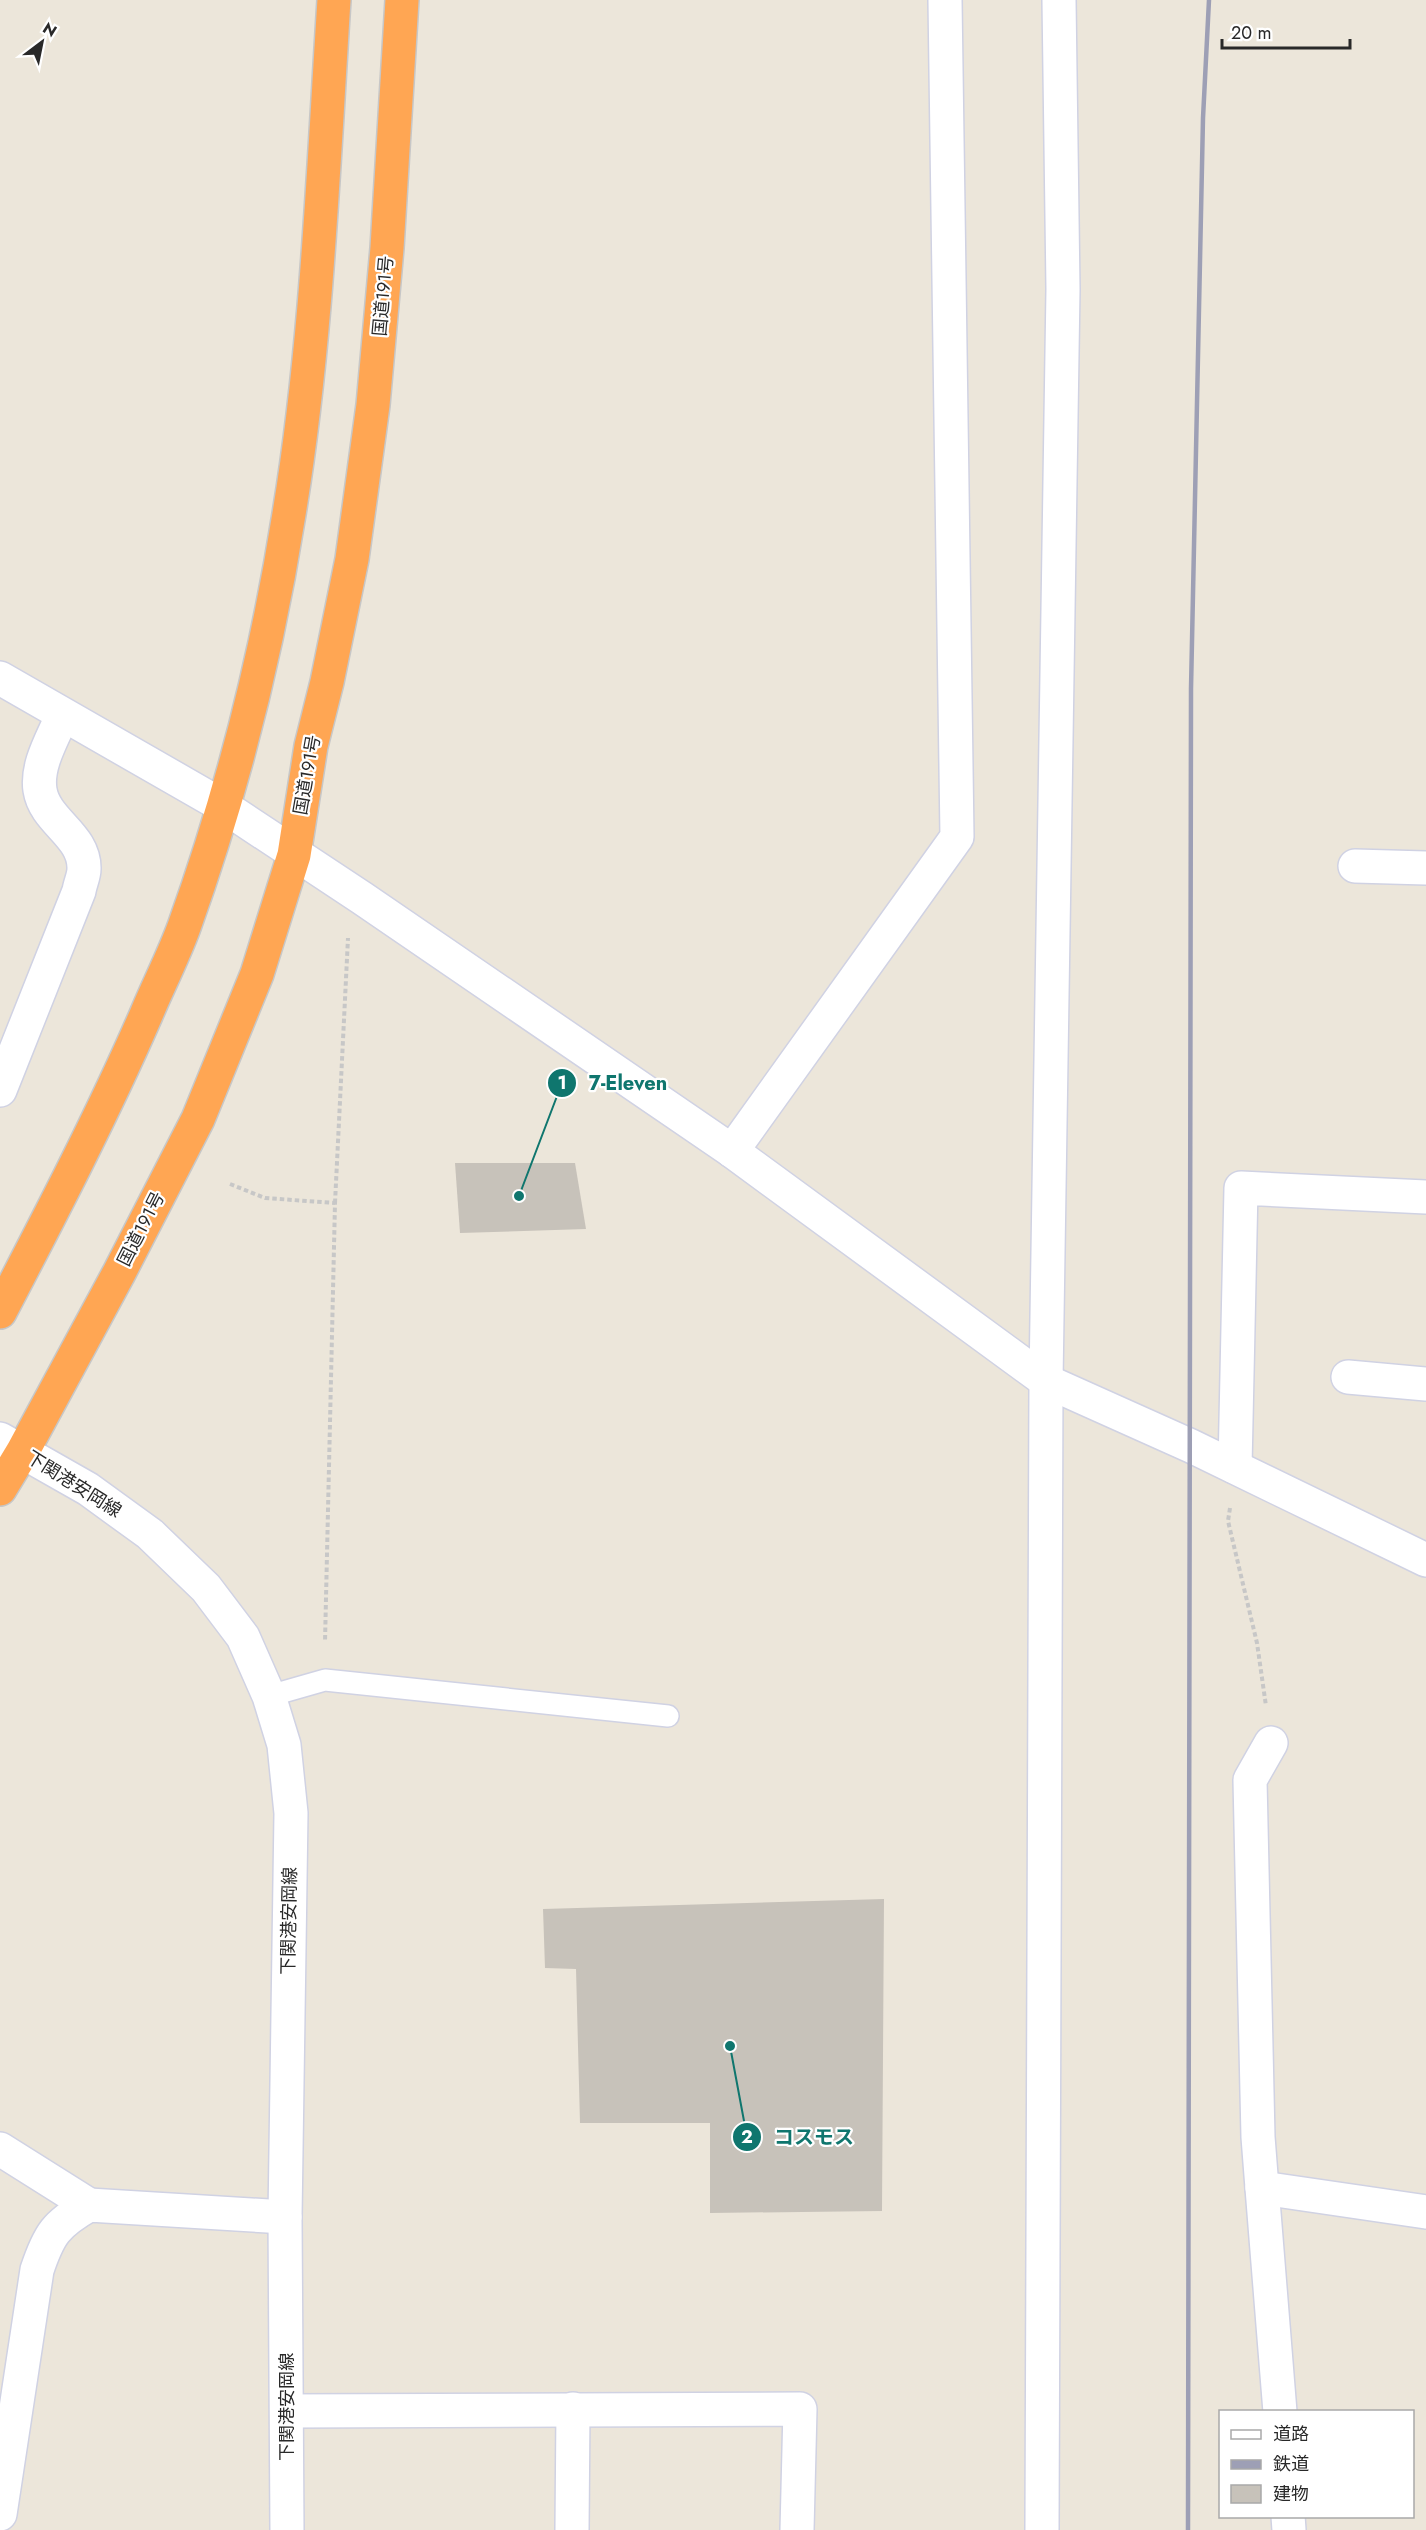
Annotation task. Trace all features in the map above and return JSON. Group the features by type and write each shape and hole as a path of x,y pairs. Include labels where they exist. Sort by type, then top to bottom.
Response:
{"highway":[{"path":"0,1311 62,1194 131,1050 183,929 223,806 265,649 290,512 312,326 334,0"},
{"name":"国道191号","path":"0,1489 12,1445 198,1119 257,974 294,855 310,746 327,682 352,559 373,405 387,248 402,0"}],"street":[{"path":"732,1151 957,837 945,0"},
{"path":"1042,2530 1046,1381 1063,289 1059,0"},
{"path":"0,678 62,716 223,806 362,898 732,1151 1046,1381 1235,1467 1426,1560"},
{"path":"0,1090 79,891 84,870 82,853 48,809 40,791 40,769 62,716"},
{"path":"1355,866 1426,868"},
{"path":"1235,1467 1241,1188 1426,1197"},
{"path":"1348,1377 1426,1384"},
{"name":"下関港安岡線","path":"12,1445 88,1490 150,1534 206,1588 243,1637 269,1696 284,1745 291,1813 285,2217 287,2530"},
{"path":"1271,1743 1250,1780 1258,2138 1280,2410"},
{"path":"0,2149 89,2205 285,2217"},
{"path":"1262,2188 1426,2212"},
{"path":"0,2514 37,2270 46,2242 64,2219 89,2205"},
{"path":"572,2530 573,2409"},
{"path":"287,2411 800,2409 797,2530"}],"lane":[{"path":"269,1696 325,1680 668,1716"}],"path":[{"path":"325,1642 335,1203 348,938"},
{"path":"230,1184 265,1198 335,1203"},
{"path":"1235,1467 1228,1521 1257,1642 1271,1743"}],"building":[{"path":"455,1163 575,1163 586,1229 460,1233"},
{"path":"884,1899 882,2211 710,2213 710,2123 580,2123 576,1969 545,1968 543,1909"}],"railway":[{"path":"1188,2530 1191,689 1203,118 1209,0"}],"place":[{"name":"7-Eleven","path":"519,1196"},
{"name":"コスモス","path":"730,2046"}]}
